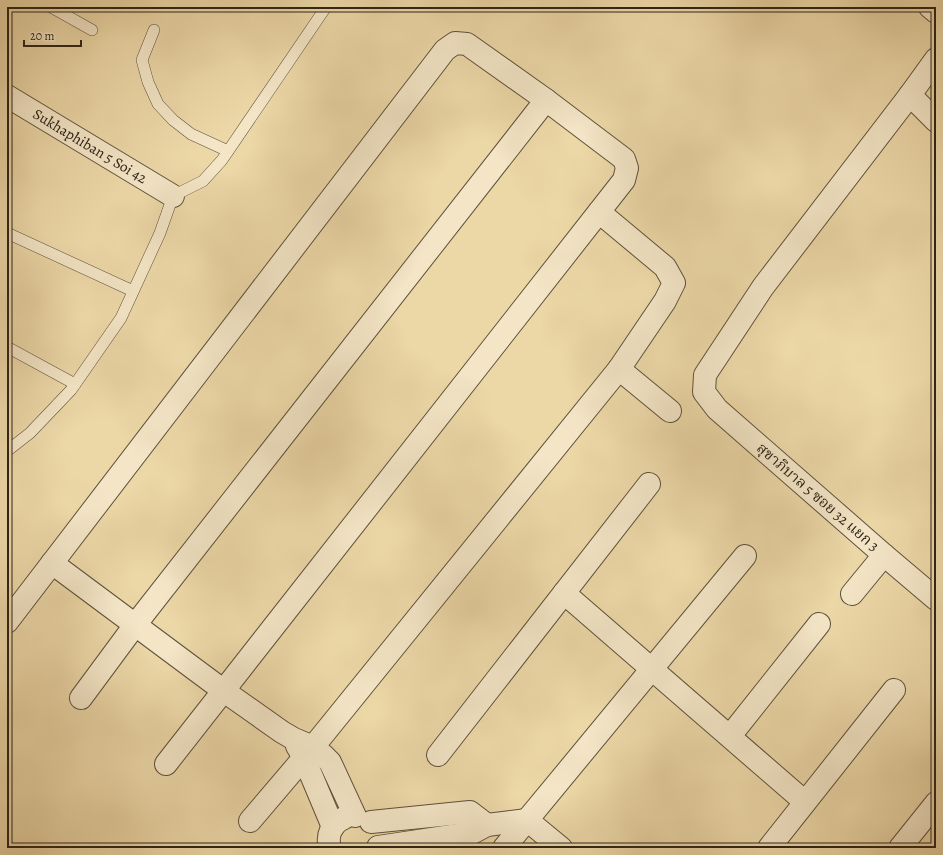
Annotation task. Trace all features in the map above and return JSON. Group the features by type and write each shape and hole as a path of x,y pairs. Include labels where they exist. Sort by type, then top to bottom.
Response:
{"street":[{"path":"930,7 936,12"},
{"path":"7,622 445,50 455,43 467,44 546,100 624,159 626,168 624,180 166,764"},
{"path":"936,58 910,95 936,121"},
{"name":"สุขาภิบาล 5 ซอย 32 แยก 3","path":"910,95 763,287 705,375 704,392 717,410 936,599"},
{"name":"Sukhaphiban 5 Soi 42","path":"7,96 173,196"},
{"path":"81,698 135,625 546,100"},
{"path":"250,821 303,748 619,369 665,301 674,283 665,267 599,212"},
{"path":"619,369 670,411"},
{"path":"438,755 649,484"},
{"path":"852,594 884,555"},
{"path":"504,848 745,556"},
{"path":"52,563 303,748 323,755 330,762 363,819 376,830 379,838 378,847 472,833 488,824 527,820 561,848"},
{"path":"564,593 805,802"},
{"path":"730,736 819,624"},
{"path":"769,848 894,690"},
{"path":"303,748 331,838"},
{"path":"900,848 936,803"},
{"path":"331,838 339,820 347,817 363,819 470,812 488,824"}],"lane":[{"path":"51,7 92,30"},
{"path":"7,452 30,433 71,390 121,318 160,233 173,196 203,182 222,160 326,7"},
{"path":"154,30 142,60 148,82 158,104 173,120 191,134 228,152"},
{"path":"7,233 133,291"},
{"path":"7,347 75,384"}]}
